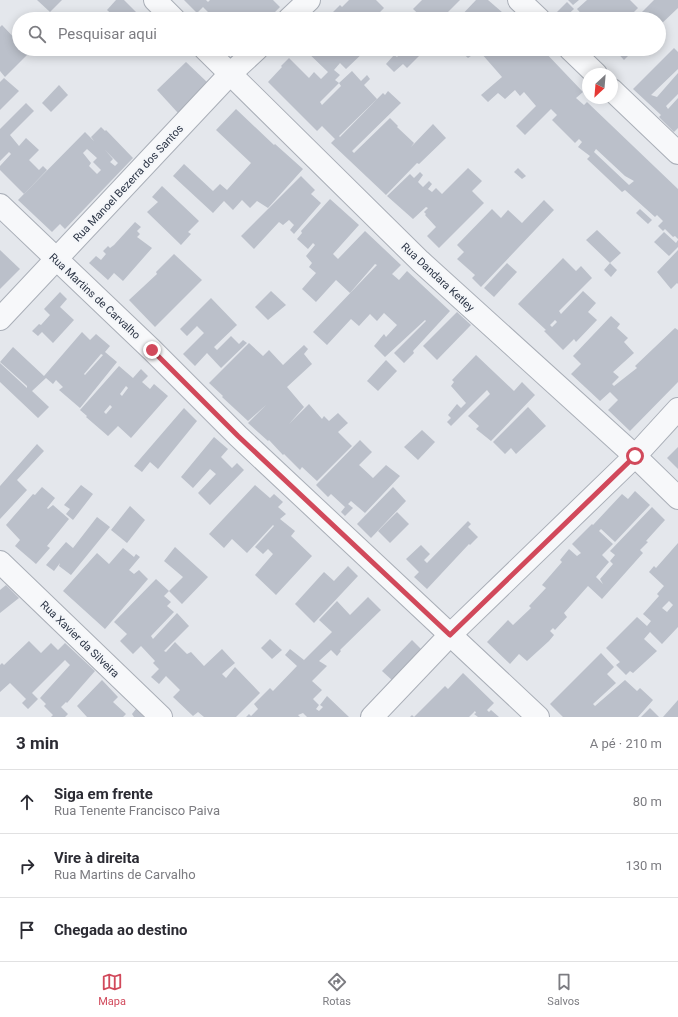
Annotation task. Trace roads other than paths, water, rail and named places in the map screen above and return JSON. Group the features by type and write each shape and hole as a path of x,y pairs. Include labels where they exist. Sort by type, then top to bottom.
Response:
{"street":[{"path":"155,0 167,12"},
{"path":"296,12 309,0"},
{"path":"519,0 531,12"},
{"name":"Rua Dandara Ketley","path":"212,56 420,261 635,456 678,498"},
{"name":"Rua Manoel Bezerra dos Santos","path":"0,319 230,74 249,56"},
{"path":"577,56 590,68"},
{"path":"618,96 678,153"},
{"name":"Rua Martins de Carvalho","path":"0,205 152,350 238,436 538,717"},
{"path":"372,717 450,635 635,456 678,409"},
{"name":"Rua Xavier da Silveira","path":"0,562 161,717"}]}
